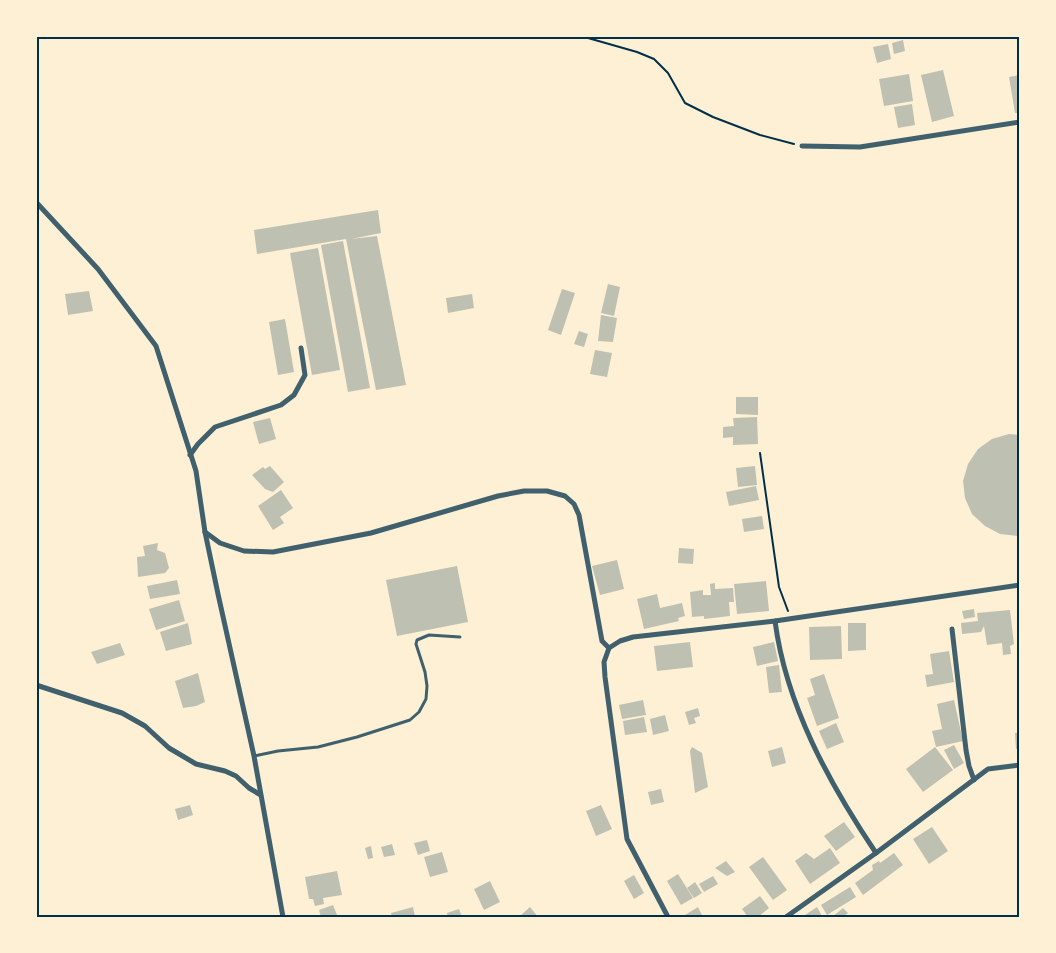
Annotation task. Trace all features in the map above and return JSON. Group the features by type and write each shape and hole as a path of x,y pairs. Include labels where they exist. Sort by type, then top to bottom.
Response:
{"street":[{"path":"802,146 860,147 1020,122"},
{"path":"36,202 98,269 156,346 196,471 205,532 254,756 282,917"},
{"path":"190,455 215,427 281,405 294,395 305,375 301,348"},
{"path":"205,532 220,543 244,551 273,552 371,533 498,496 524,491 547,491 565,496 574,504 579,515 602,641 609,648"},
{"path":"668,917 628,839 605,677 604,662 609,648 633,637 776,621 1020,585"},
{"path":"776,621 785,672 810,738 841,798 876,853"},
{"path":"952,629 966,750 974,780"},
{"path":"36,685 122,713 145,726 169,748 196,764 225,771 236,776 249,788 260,794"},
{"path":"786,917 876,853 988,769 1020,765"}],"lane":[{"path":"254,756 278,751 318,747 410,720 419,712 426,699 425,672 416,644 417,640 429,635 460,637"}],"path":[{"path":"581,36 637,52 654,59 668,74 685,103 713,117 760,135 802,146"},
{"path":"760,452 779,587 790,618"}],"building":[{"path":"903,40 905,51 894,54 892,43"},
{"path":"888,44 891,59 877,63 873,47"},
{"path":"943,70 954,116 932,122 921,75"},
{"path":"909,74 913,101 884,106 879,79"},
{"path":"1020,75 1020,113 1015,113 1009,77"},
{"path":"912,104 915,125 898,128 894,107"},
{"path":"378,210 381,233 351,239 377,236 406,385 376,390 346,239 257,254 254,230"},
{"path":"343,241 370,388 348,392 321,245"},
{"path":"318,248 340,370 312,375 290,253"},
{"path":"608,284 620,287 614,316 601,313"},
{"path":"562,289 575,293 561,335 548,330"},
{"path":"89,291 93,311 68,315 65,294"},
{"path":"472,294 474,308 448,313 446,298"},
{"path":"601,315 617,318 613,342 598,341"},
{"path":"285,319 294,372 278,375 269,322"},
{"path":"579,331 588,334 584,347 574,344"},
{"path":"595,350 612,353 607,377 590,374"},
{"path":"736,397 758,397 758,415 736,414"},
{"path":"757,417 758,444 733,445 733,437 723,438 723,427 734,426 733,418"},
{"path":"270,418 276,439 259,444 253,422"},
{"path":"1009,434 1020,435 1020,535 1018,536 1000,534 985,526 972,514 965,498 963,481 968,464 978,449 992,439"},
{"path":"270,466 284,482 273,492 265,489 252,475 263,467 265,469"},
{"path":"755,466 757,485 738,487 736,468"},
{"path":"756,486 759,500 729,506 726,492"},
{"path":"281,490 293,508 280,517 284,523 273,530 258,506"},
{"path":"762,516 764,529 744,532 742,519"},
{"path":"158,543 157,550 165,553 169,568 165,573 138,577 137,557 145,556 143,546"},
{"path":"679,548 694,549 693,564 678,563"},
{"path":"617,560 624,589 600,595 592,566"},
{"path":"457,566 468,622 397,636 386,580"},
{"path":"177,580 180,594 150,599 147,586"},
{"path":"766,581 769,611 737,614 734,584"},
{"path":"715,583 715,589 733,588 734,602 729,602 730,616 704,619 704,616 692,617 690,592 703,590 703,595 711,595 710,584"},
{"path":"657,594 660,608 682,603 685,616 678,618 679,621 644,629 637,599"},
{"path":"179,600 185,621 156,630 149,609"},
{"path":"974,609 975,617 964,619 962,611"},
{"path":"1010,610 1014,644 1010,646 1011,654 1003,655 1002,643 987,645 984,626 981,632 962,634 961,623 978,621 977,613"},
{"path":"188,623 192,644 166,651 160,632"},
{"path":"848,623 866,623 866,650 848,651"},
{"path":"841,626 842,659 810,660 809,627"},
{"path":"690,642 693,667 657,671 654,646"},
{"path":"774,642 778,661 757,666 753,647"},
{"path":"120,643 125,655 97,664 91,652"},
{"path":"949,651 954,682 927,687 925,675 933,674 930,654"},
{"path":"779,665 782,692 769,693 766,667"},
{"path":"198,673 205,702 183,708 175,681"},
{"path":"824,674 839,718 817,726 807,698 815,695 810,679"},
{"path":"643,700 646,715 622,719 619,705"},
{"path":"954,700 963,741 936,747 932,731 942,729 937,704"},
{"path":"698,708 700,716 694,718 696,723 689,725 685,712"},
{"path":"665,715 669,731 653,735 650,719"},
{"path":"644,717 647,732 625,735 623,721"},
{"path":"836,723 844,742 827,749 819,731"},
{"path":"1015,733 1020,733 1020,749 1016,749"},
{"path":"954,745 964,763 954,769 944,750"},
{"path":"692,747 702,753 708,787 695,793 690,751"},
{"path":"782,747 786,763 772,767 768,751"},
{"path":"935,747 953,770 923,792 906,769"},
{"path":"661,789 664,802 651,805 648,792"},
{"path":"190,805 193,815 178,820 175,809"},
{"path":"601,805 612,829 596,836 586,811"},
{"path":"844,822 855,837 836,851 824,836"},
{"path":"932,827 948,851 929,864 913,839"},
{"path":"427,840 430,851 418,855 414,843"},
{"path":"392,844 395,855 384,857 381,847"},
{"path":"371,846 373,858 368,859 365,848"},
{"path":"830,848 840,863 810,884 795,861 806,853 814,859"},
{"path":"442,852 448,872 430,877 424,857"},
{"path":"894,853 903,865 863,895 855,883 873,870 872,865 879,861 880,863"},
{"path":"763,857 787,890 773,900 749,867"},
{"path":"726,861 735,872 727,876 715,868"},
{"path":"337,871 342,895 323,898 324,904 315,906 313,899 309,899 305,877"},
{"path":"678,874 693,898 681,905 667,881"},
{"path":"634,875 644,893 634,899 624,881"},
{"path":"713,876 718,884 704,892 699,884"},
{"path":"490,881 500,902 484,910 474,889"},
{"path":"695,882 702,893 694,898 687,888"},
{"path":"850,887 856,897 827,915 821,905"},
{"path":"760,896 769,908 758,917 748,917 742,909"},
{"path":"333,905 337,915 321,917 319,910"},
{"path":"413,907 415,917 392,917 391,913"},
{"path":"530,907 538,917 519,917"},
{"path":"698,907 703,917 686,917 685,915"},
{"path":"817,907 821,917 802,917"},
{"path":"843,908 848,913 843,917 832,917"},
{"path":"459,909 462,917 448,917 447,913"}]}
